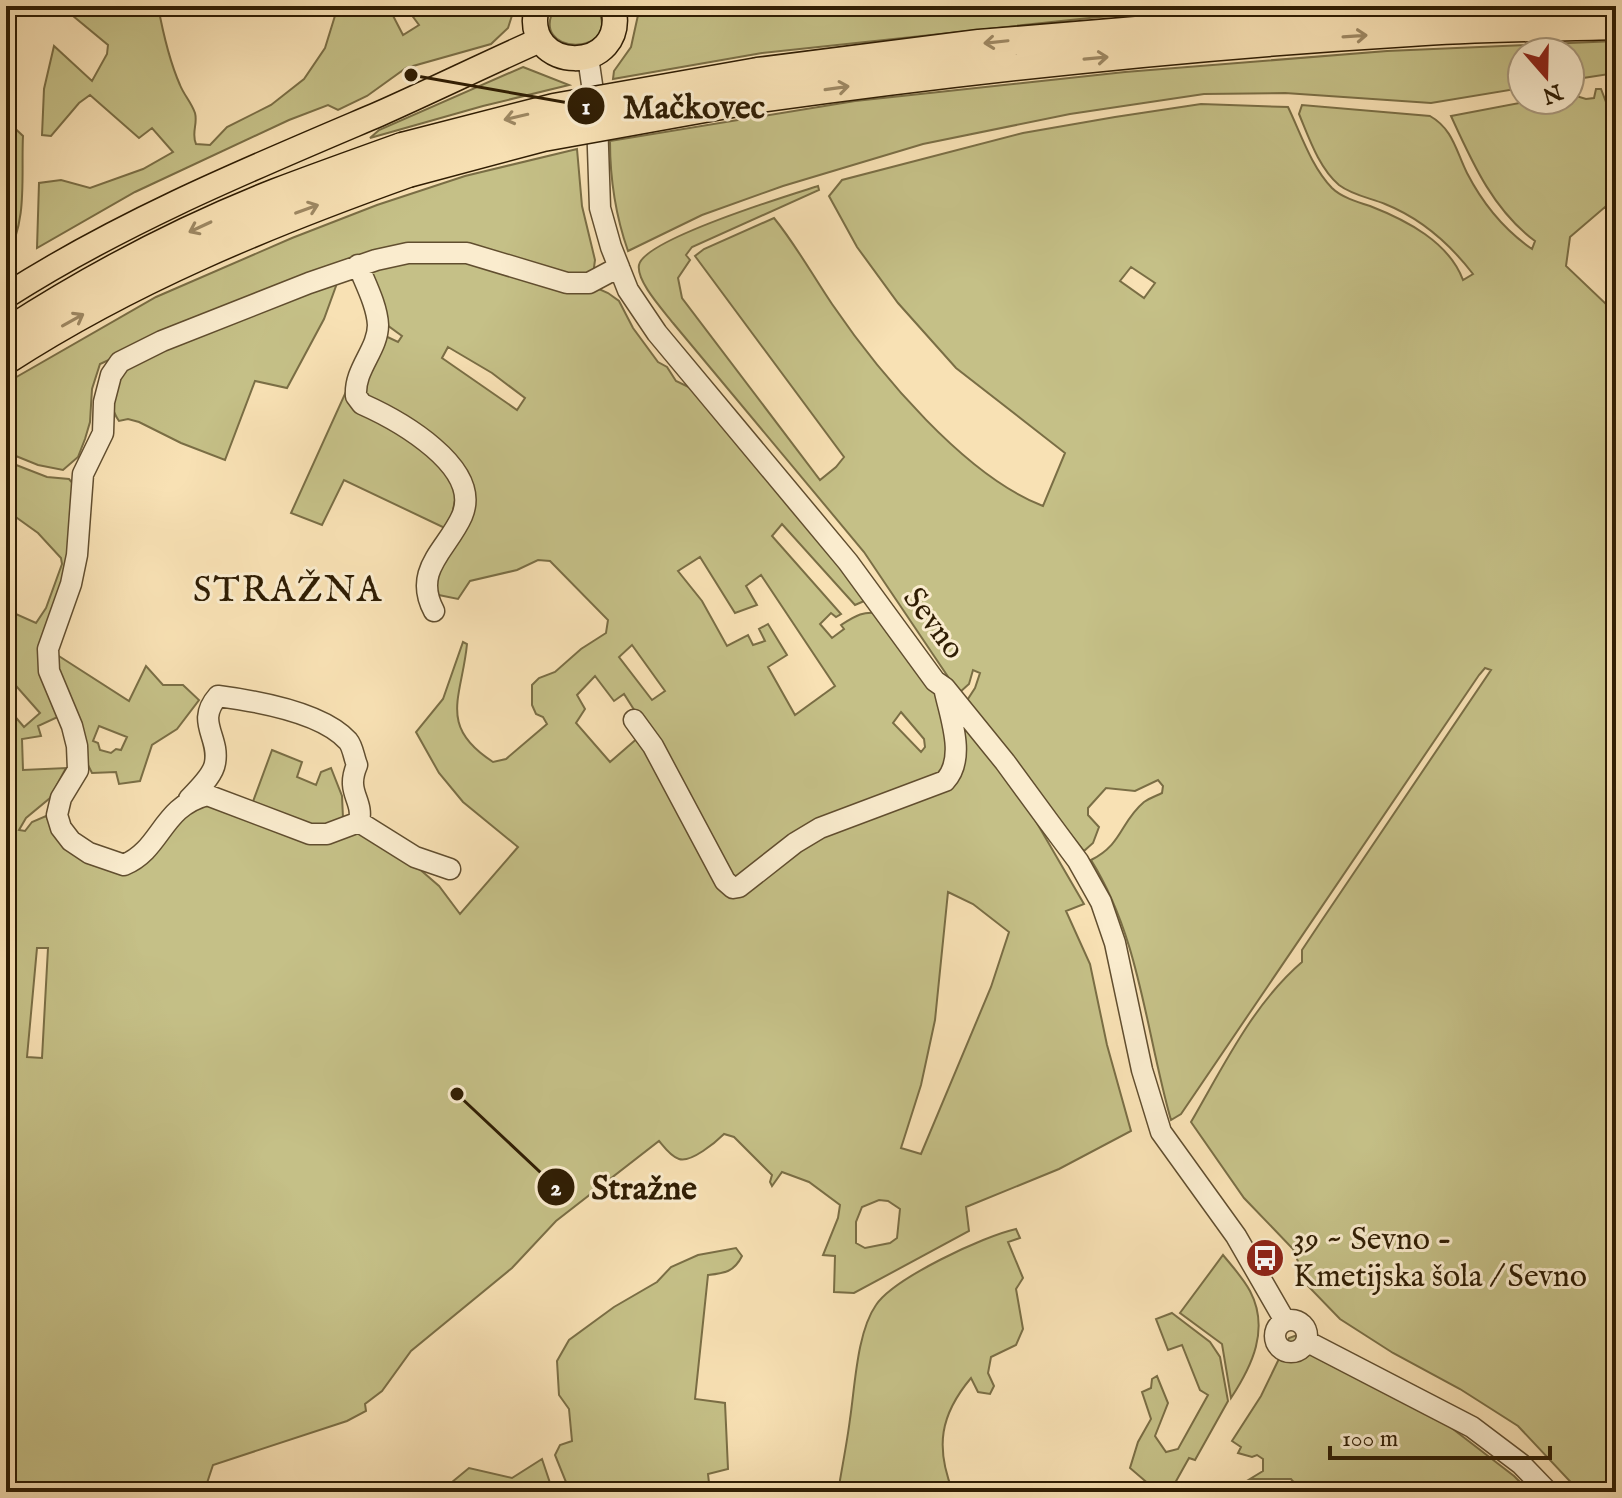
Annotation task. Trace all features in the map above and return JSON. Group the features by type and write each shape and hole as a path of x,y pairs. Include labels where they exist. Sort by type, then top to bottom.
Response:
{"highway":[{"path":"759,85 979,44 1436,6"},
{"path":"6,333 95,279 193,229 275,193 405,160 554,108 759,85 1256,43 1411,32 1616,25"},
{"path":"6,360 172,266 293,214 405,160"}],"main road":[{"path":"537,6 534,20 540,40 548,50 566,59 588,57 607,44 616,21 613,6"},
{"path":"6,296 73,256 193,195 540,40"}],"street":[{"name":"Sevno","path":"588,57 597,119 600,208 628,290 657,333 848,562 935,681 945,688 1005,762 1071,851 1101,902 1115,943 1142,1070 1161,1132 1236,1236 1285,1321 1276,1334 1281,1349 1296,1351 1306,1341 1472,1427 1521,1464 1548,1492"},
{"path":"359,822 362,811 353,793 351,777 357,765 350,743 326,724 252,701 218,696 209,706 207,722 216,761 212,772 136,860 124,865 89,853 71,841 61,828 57,815 61,798 78,770 77,746 49,671 48,649 71,584 77,555 83,474 103,433 104,402 111,375 120,362 162,341 358,265 408,253 467,253 567,283 589,283 619,267"},
{"path":"358,265 378,323 377,333 359,373 356,396 362,404 426,442 449,462 458,474 464,493 464,513 433,561 426,578 427,598 434,611"},
{"path":"634,720 653,746 725,881 733,888 739,887 795,843 820,828 945,781 952,773 956,752 945,688"},
{"path":"189,799 207,795 310,834 327,834 359,822"},
{"path":"359,822 415,857 450,869"}],"shaded area":[{"path":"61,6 158,6 173,66 195,113 196,144 210,145 227,127 271,105 304,79 325,48 338,6 388,6 403,35 419,25 405,6 515,6 508,28 491,44 406,68 367,96 338,110 328,105 289,120 135,192 37,248 39,183 61,180 90,188 143,169 173,152 152,128 139,138 90,95 79,103 51,136 42,135 44,89 54,46 92,81 107,54 108,45"},
{"path":"556,6 596,6 602,23 598,35 589,42 576,45 563,42 553,35 550,23"},
{"path":"640,6 1241,6 1099,17 762,53 613,79 614,71 631,47"},
{"path":"1616,41 1616,73 1586,78 1586,42"},
{"path":"1506,46 1506,91 1431,103 1285,93 1204,94 1070,114 923,144 783,186 702,215 628,251 614,197 610,141 855,101 1125,72 1387,51"},
{"path":"523,67 569,85 370,138 379,130"},
{"path":"1596,89 1601,89 1611,115 1616,117 1616,1492 1580,1492 1518,1426 1340,1319 1308,1286 1293,1249 1244,1198 1191,1122 1240,1037 1268,997 1302,962 1302,950 1491,670 1485,668 1479,675 1181,1114 1171,1120 1121,921 1091,860 1116,840 1144,802 1162,793 1163,786 1158,780 1135,791 1106,788 1088,808 1088,815 1099,827 1093,843 1084,851 966,702 980,673 973,670 969,684 959,693 864,552 657,303 639,272 639,265 647,255 665,243 750,208 818,186 819,190 692,247 686,255 690,260 678,278 682,298 820,480 836,467 844,457 695,256 704,249 774,218 851,331 926,420 984,471 1013,492 1043,506 1065,453 956,368 898,303 857,247 829,196 842,180 1023,133 1115,117 1201,104 1288,107 1312,160 1332,188 1425,234 1448,254 1463,280 1473,274 1434,233 1398,210 1350,191 1332,178 1320,161 1299,114 1302,105 1430,116 1438,121 1449,134 1467,173 1487,205 1512,233 1532,249 1535,241 1507,215 1485,184 1451,116 1506,106 1506,116 1586,116 1586,99 1594,98","holes":["1605,207 1614,224 1612,294 1608,306 1566,266 1570,237","1131,267 1155,283 1144,298 1120,281"]},
{"path":"6,120 23,136 23,182 18,229 6,257"},
{"path":"577,149 582,206 595,260 593,275 574,278 459,245 204,316 100,364 92,389 90,422 85,439 78,457 63,470 38,465 6,452 6,383 156,297 377,205 465,176"},
{"path":"467,259 578,291 599,289 619,301 633,328 658,362 667,367 676,381 699,392 871,598 855,605 782,524 772,536 841,614 836,617 831,613 820,624 832,638 844,629 841,625 855,617 865,613 881,614 924,676 941,707 951,745 951,759 949,768 939,778 849,811 799,835 736,883 730,879 652,738 624,694 614,701 595,676 577,695 585,709 576,723 610,762 640,736 732,895 810,836 892,802 930,791 946,782 958,764 959,748 953,717 957,714 1027,806 1084,904 1066,911 1090,964 1107,1045 1131,1131 1059,1169 966,1207 969,1231 854,1293 834,1292 835,1256 823,1255 840,1205 809,1182 782,1172 772,1186 772,1175 734,1137 724,1134 703,1151 684,1159 673,1156 659,1141 556,1221 512,1268 411,1351 382,1391 365,1404 366,1411 347,1421 213,1465 204,1492 6,1492 6,1299 11,1300 14,1293 6,1287 6,706 24,727 40,713 10,679 6,679 6,607 36,623 46,608 62,564 61,558 38,533 6,510 6,461 47,477 69,479 78,495 69,564 46,626 40,659 42,672 62,715 38,726 41,736 22,739 23,770 66,768 50,798 26,818 19,830 25,831 32,822 46,816 61,840 73,852 98,866 119,871 134,867 146,858 174,816 187,806 203,801 308,837 320,839 350,830 361,831 409,860 439,886 460,914 518,847 463,802 439,773 416,732 443,699 463,642 467,644 458,695 459,723 476,749 493,762 506,759 547,724 543,717 536,714 532,705 532,685 539,678 555,672 581,649 606,633 608,620 550,561 538,560 517,570 470,581 458,599 434,594 431,584 435,564 464,518 465,487 459,470 446,454 428,440 374,405 363,395 359,385 379,333 398,342 402,336 383,322 367,281 372,269 401,261","holes":["448,347 492,373 525,398 517,410 442,358","700,557 735,613 757,605 746,586 761,575 835,686 795,715 768,667 787,655 768,624 759,629 765,641 753,645 748,635 727,646 702,601 678,571","632,645 665,691 652,700 619,657","901,712 924,739 925,747 921,752 893,723","948,892 973,904 1009,932 991,987 921,1154 901,1148 921,1085 935,1020","37,948 48,948 42,1058 27,1057","879,1200 888,1201 900,1209 897,1238 890,1243 865,1248 856,1243 856,1222 862,1207"]},
{"path":"333,283 336,286 324,319 287,388 255,381 225,460 139,422 128,419 119,421 112,405 116,376 136,360"},
{"path":"349,385 427,448 457,490 449,530 344,480 322,525 291,513"},
{"path":"51,651 129,701 146,666 163,685 183,685 199,700 177,729 152,745 140,781 119,784 116,772 92,773 84,757","holes":["99,726 127,737 121,750 111,753 100,750 98,743 93,741"]},
{"path":"272,750 302,762 297,777 316,785 321,772 331,768 342,796 343,818 332,824 309,826 285,821 251,807"},
{"path":"1016,1229 1020,1238 1008,1242 1023,1278 1016,1289 1023,1329 1016,1345 991,1357 988,1373 994,1386 990,1394 978,1392 971,1378 947,1418 944,1460 953,1492 838,1492 861,1344 876,1305 886,1294 920,1271 983,1240"},
{"path":"736,1248 742,1256 732,1269 708,1275 695,1399 725,1403 728,1469 708,1474 710,1492 570,1492 555,1455 560,1445 572,1441 569,1409 559,1395 557,1361 569,1340 614,1307 657,1282 671,1267 698,1255"},
{"path":"1223,1255 1250,1291 1258,1319 1252,1360 1231,1398 1222,1344 1180,1313"},
{"path":"1172,1313 1210,1342 1220,1357 1228,1401 1195,1460 1189,1458 1170,1492 1158,1492 1130,1468 1138,1442 1151,1419 1142,1392 1151,1388 1152,1379 1157,1376 1168,1403 1155,1436 1166,1452 1178,1449 1208,1395 1200,1390 1182,1345 1168,1350 1156,1319"},
{"path":"1297,1335 1449,1426 1530,1492 1302,1492 1291,1479 1250,1479 1263,1471 1263,1459 1257,1455 1252,1457 1238,1453 1241,1447 1232,1441 1261,1396 1289,1338"},
{"path":"542,1459 553,1492 440,1492 469,1468 512,1478"}],"place":[{"name":"Mačkovec","path":"411,75"},
{"name":"Stražne","path":"457,1094"},
{"name":"39 ~ Sevno - Kmetijska šola / Sevno","path":"1265,1258"}],"district":[{"name":"STRAŽNA","path":"288,591"}]}
